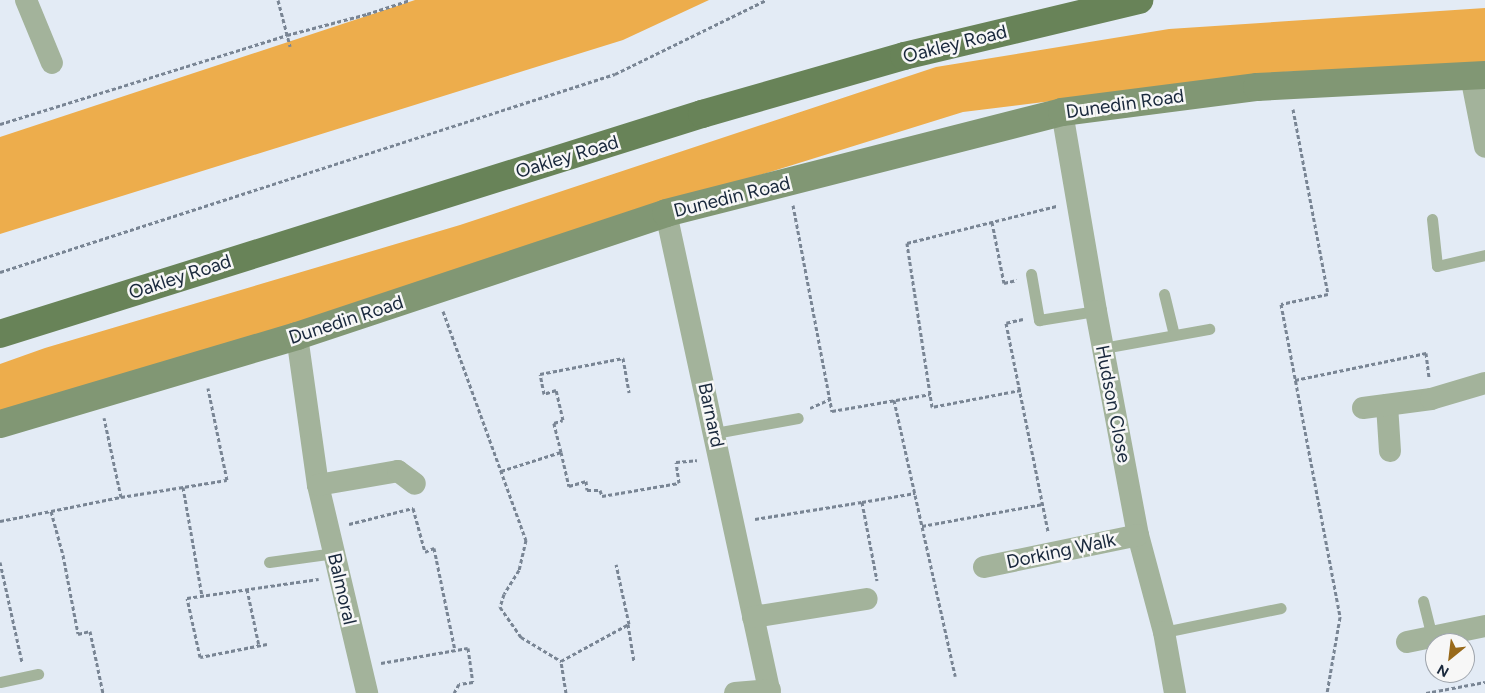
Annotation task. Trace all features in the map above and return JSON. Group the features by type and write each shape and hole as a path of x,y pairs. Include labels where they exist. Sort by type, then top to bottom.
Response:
{"main road":[{"name":"Oakley Road","path":"0,334 702,114 904,56 1139,0"}],"street":[{"path":"26,0 52,63"},
{"path":"1478,75 1485,147"},
{"name":"Dunedin Road","path":"0,424 297,336 666,214 1062,112 1257,87 1478,75"},
{"name":"Hudson Close","path":"1062,112 1096,311 1138,535 1164,632 1176,693"},
{"name":"Barnard","path":"666,214 721,459 770,692 735,693"},
{"name":"Balmoral","path":"297,336 318,485 367,693"},
{"path":"1362,408 1431,399 1485,383"},
{"path":"1387,405 1390,451"},
{"path":"318,485 398,471 415,484"},
{"name":"Dorking Walk","path":"984,567 1138,535"},
{"path":"753,617 867,599"},
{"path":"1451,633 1485,626"},
{"path":"1407,642 1425,638"}],"lane":[{"path":"1432,219 1437,266 1485,255"},
{"path":"1031,275 1039,320 1096,311"},
{"path":"1164,294 1174,335"},
{"path":"1103,348 1209,329"},
{"path":"715,433 798,418"},
{"path":"269,562 334,553"},
{"path":"1423,601 1431,633"},
{"path":"1164,632 1281,608"},
{"path":"0,682 38,674"}],"path":[{"path":"278,0 290,46"},
{"path":"0,124 287,35 367,14 410,0"},
{"path":"0,272 615,74 766,0"},
{"path":"1293,108 1328,294 1281,304 1340,616 1327,693"},
{"path":"788,182 832,411 930,394"},
{"path":"1021,390 932,407 907,243 1077,201"},
{"path":"992,222 1004,283 1031,275"},
{"path":"432,291 448,322 526,540 519,570 504,594 500,607 521,637 561,662 566,693"},
{"path":"1038,316 1006,323 1021,390 1052,553"},
{"path":"1296,380 1426,354 1431,399"},
{"path":"629,392 623,358 540,374 544,394 556,390 563,420 554,423 569,486 586,482 588,490 600,490 602,496 679,483 676,462 721,459"},
{"path":"0,521 121,497 227,480 203,364"},
{"path":"100,394 121,497"},
{"path":"798,418 813,405 830,399"},
{"path":"894,400 956,676"},
{"path":"500,471 561,452"},
{"path":"183,487 202,596"},
{"path":"734,523 915,493"},
{"path":"862,502 880,595 867,599"},
{"path":"922,526 1043,504"},
{"path":"329,530 414,508 425,552 434,548 456,650"},
{"path":"51,511 63,555 78,634 90,630 103,693"},
{"path":"0,562 25,676"},
{"path":"616,564 634,661"},
{"path":"267,644 200,657 187,598 339,575"},
{"path":"247,590 258,646"},
{"path":"561,662 628,623"},
{"path":"361,667 468,648 473,682 459,684 454,693"},
{"path":"1426,693 1485,682"}],"shaded area":[{"path":"415,0 709,0 623,40 0,234 0,137"},
{"path":"1485,8 1485,64 1283,72 963,112 567,235 242,342 0,414 0,364 45,348 460,225 936,67 1169,29"}]}
